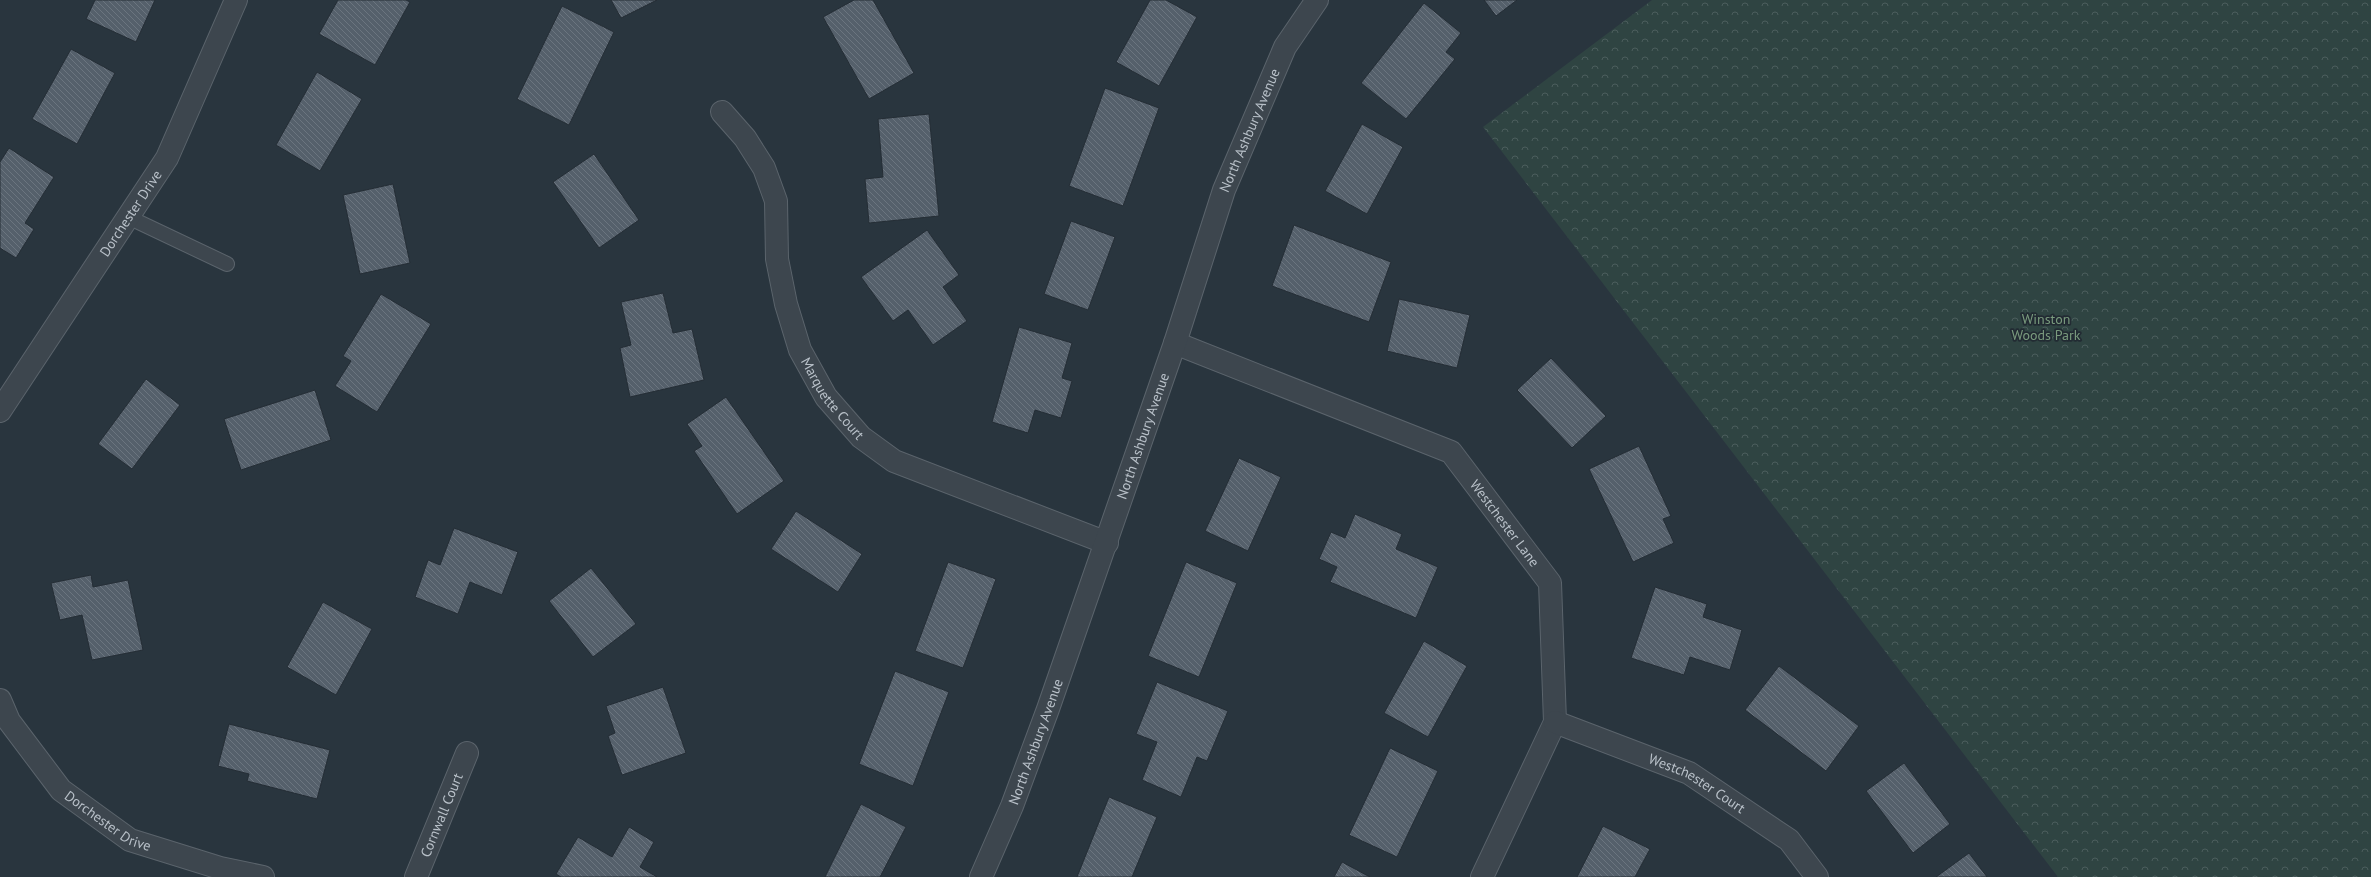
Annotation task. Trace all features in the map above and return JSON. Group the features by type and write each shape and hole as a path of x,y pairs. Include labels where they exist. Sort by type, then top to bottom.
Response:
{"street":[{"name":"Dorchester Drive","path":"0,411 167,158 236,0"},
{"name":"North Ashbury Avenue","path":"981,877 1012,806 1106,543 1175,343 1224,190 1285,47 1317,0"},
{"name":"Marquette Court","path":"722,112 745,138 764,168 776,201 777,258 786,304 800,350 826,397 861,437 894,461 1106,543"},
{"name":"Westchester Lane","path":"1175,343 1451,452 1550,582 1555,722 1482,877"},
{"name":"Dorchester Drive","path":"0,700 9,721 61,790 130,840 220,868 263,877"},
{"name":"Westchester Court","path":"1555,722 1689,773 1789,840 1817,877"},
{"name":"Cornwall Court","path":"416,877 467,752"}],"lane":[{"path":"128,217 227,264"}],"green space":[{"name":"Winston Woods Park","path":"1652,0 2371,0 2371,877 2058,877 1483,127"}],"building":[{"path":"95,0 155,0 136,42 86,19"},
{"path":"338,0 406,0 410,2 375,65 319,34"},
{"path":"611,0 657,0 621,18"},
{"path":"854,0 873,0 914,73 869,99 823,17"},
{"path":"1150,0 1166,0 1197,17 1159,86 1116,62"},
{"path":"1484,0 1517,0 1496,16"},
{"path":"1424,3 1461,33 1446,52 1455,59 1406,119 1361,83"},
{"path":"562,6 614,32 569,125 517,99"},
{"path":"71,49 115,73 77,144 32,119"},
{"path":"317,72 362,99 320,171 276,145"},
{"path":"1105,88 1159,108 1123,206 1069,186"},
{"path":"929,114 939,216 869,223 865,179 883,177 878,119"},
{"path":"1362,124 1403,147 1367,214 1325,191"},
{"path":"9,148 54,177 25,223 34,229 16,258 0,248 0,162"},
{"path":"594,154 639,220 599,248 553,182"},
{"path":"393,184 410,263 360,274 343,195"},
{"path":"1071,221 1115,237 1088,310 1044,294"},
{"path":"1294,225 1391,262 1369,322 1272,286"},
{"path":"927,230 959,275 943,287 967,321 933,345 908,310 893,321 861,277"},
{"path":"663,293 673,333 692,329 704,380 630,397 620,348 631,345 621,302"},
{"path":"381,294 431,324 377,412 335,386 351,361 343,356"},
{"path":"1399,299 1470,315 1457,368 1387,351"},
{"path":"1019,327 1072,343 1062,378 1072,381 1061,418 1035,410 1028,433 992,422"},
{"path":"1551,358 1606,416 1572,448 1517,390"},
{"path":"146,379 180,405 132,469 98,444"},
{"path":"315,390 331,440 241,470 224,419"},
{"path":"726,397 784,481 737,514 694,451 702,446 687,424"},
{"path":"1639,446 1671,516 1663,519 1674,543 1633,562 1589,469"},
{"path":"1239,458 1281,477 1248,551 1205,531"},
{"path":"796,511 862,554 838,592 771,549"},
{"path":"1355,514 1402,534 1396,549 1438,567 1416,618 1330,582 1337,567 1319,559 1331,532 1345,538"},
{"path":"454,528 518,552 502,595 470,582 458,614 415,597 428,560 440,565"},
{"path":"948,562 996,579 963,668 915,651"},
{"path":"1186,562 1237,583 1199,677 1148,656"},
{"path":"591,568 636,624 593,657 549,601"},
{"path":"91,575 93,587 128,580 143,650 92,660 82,615 60,620 51,583"},
{"path":"1655,587 1707,604 1703,617 1742,630 1730,670 1690,657 1684,675 1631,658"},
{"path":"323,602 372,629 336,695 287,667"},
{"path":"1424,641 1467,666 1428,737 1384,713"},
{"path":"1779,666 1859,726 1826,771 1745,710"},
{"path":"895,671 949,692 913,786 859,764"},
{"path":"1157,682 1228,711 1207,761 1197,757 1181,797 1142,780 1157,742 1136,734"},
{"path":"663,687 686,753 622,775 608,736 615,733 606,706"},
{"path":"229,724 330,750 317,799 247,781 249,774 218,766"},
{"path":"1390,748 1438,771 1397,857 1349,835"},
{"path":"1904,763 1950,824 1913,853 1866,791"},
{"path":"1109,797 1157,817 1132,877 1077,877"},
{"path":"861,804 906,827 880,877 825,877"},
{"path":"1603,826 1650,849 1635,877 1577,877"},
{"path":"629,827 654,842 640,867 657,877 561,877 556,874 578,837 612,857"},
{"path":"1969,853 1987,877 1936,877"},
{"path":"1342,862 1370,877 1334,877"}]}
